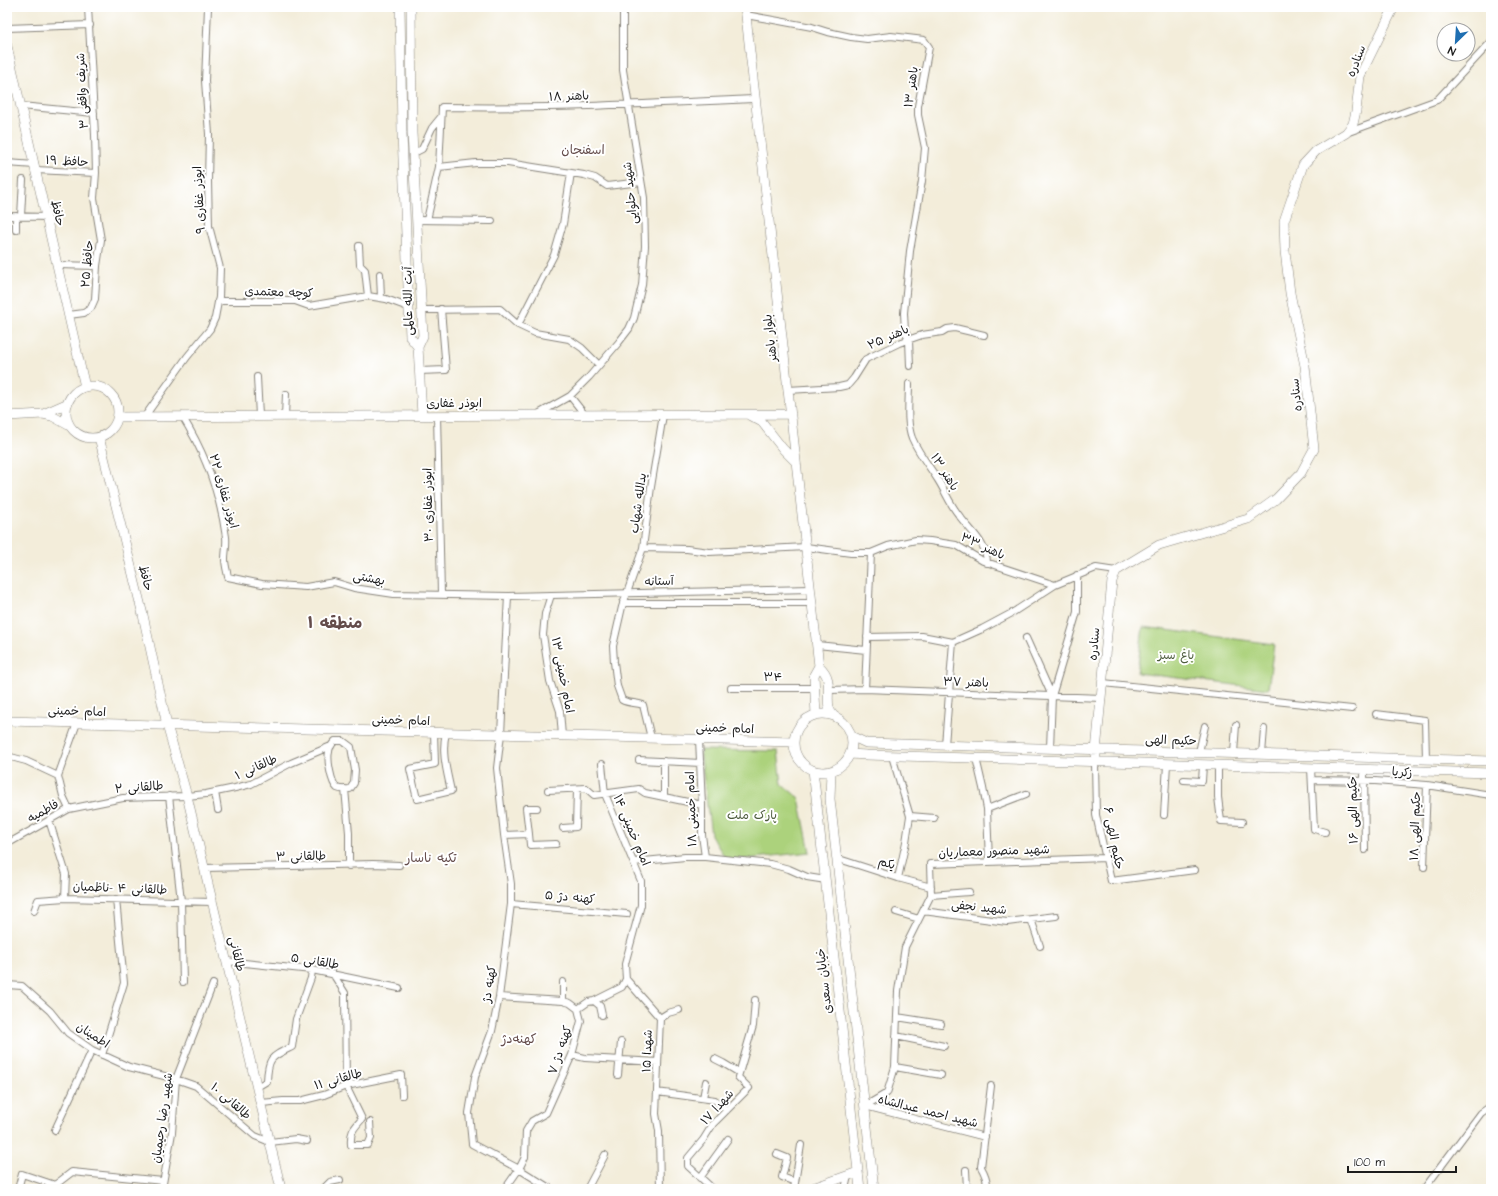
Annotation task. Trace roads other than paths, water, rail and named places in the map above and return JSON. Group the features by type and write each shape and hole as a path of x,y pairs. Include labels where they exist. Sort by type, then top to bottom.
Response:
{"main road":[{"name":"آیت الله عالمی","path":"400,7 402,133 408,308 410,337 418,347 423,336 412,133 411,7"},
{"name":"سنادره","path":"1095,762 1112,581 1116,570 1159,545 1248,519 1276,499 1301,473 1314,449 1305,366 1290,293 1285,251 1284,221 1303,165 1316,151 1346,133 1352,124 1356,111 1360,76 1394,7"},
{"name":"بلوار باهنر","path":"745,11 819,666"},
{"name":"حافظ","path":"7,46 85,387"},
{"path":"402,133 412,133"},
{"path":"418,347 422,415"},
{"path":"93,386 108,392 114,398 117,406 118,416 112,428 106,434 98,437 90,438 75,432 70,426 67,418 66,410 68,402 75,393 85,387 93,386"},
{"path":"43,414 68,402"},
{"path":"7,416 43,414 52,416 70,426"},
{"path":"748,414 762,422 783,449 796,462"},
{"name":"ابوذر غفاری","path":"118,416 791,414"},
{"name":"حافظ","path":"98,437 143,615 167,725"},
{"path":"816,716 814,675 819,666 825,672 830,690 829,708 834,716 848,728 852,745 846,762 839,768 822,772 805,766 795,751 794,742 796,733 807,719 825,714 834,716"},
{"name":"امام خمینی","path":"7,721 794,742"},
{"name":"طالقانی","path":"167,725 187,796 281,1189"},
{"name":"حکیم الهی","path":"851,736 866,743 1491,761"},
{"path":"866,743 866,755"},
{"name":"حکیم الهی","path":"850,754 1491,773"},
{"path":"1363,757 1364,770"},
{"name":"خیابان سعدی","path":"813,770 860,1189"},
{"path":"831,771 830,799 836,858 874,1189"},
{"path":"821,839 825,835 834,837"},
{"path":"810,1189 858,1172"}],"street":[{"name":"شریف واقفی ۳","path":"88,7 96,173"},
{"name":"ابوذر غفاری ۹","path":"145,416 187,356 210,329 215,318 218,301 220,268 209,226 206,81 208,7"},
{"name":"شهید حلوایی","path":"536,415 570,396 599,365 629,329 634,318 642,285 645,246 644,198 623,70 623,7"},
{"name":"باهنر ۱۳","path":"745,11 812,26 828,32 851,37 867,39 891,36 924,40 929,47 918,106 918,115 925,148 922,181 910,251 904,313 906,331 909,340 910,366"},
{"path":"7,28 90,25"},
{"path":"1346,133 1438,100 1491,42"},
{"name":"باهنر ۱۸","path":"441,117 442,108 513,109 629,106 755,99"},
{"path":"21,106 94,113"},
{"path":"414,154 422,149 432,128 441,117"},
{"path":"427,220 439,167 441,117"},
{"name":"حافظ ۱۹","path":"7,163 35,168 96,173"},
{"path":"439,167 476,163 508,163 595,178 608,186 641,182"},
{"name":"حافظ ۲۵","path":"69,315 84,313 91,308 95,299 97,266 101,240 94,198 96,173"},
{"path":"518,325 554,255 563,224 571,173"},
{"path":"16,230 19,216 22,180"},
{"path":"7,216 47,217"},
{"path":"416,220 492,221"},
{"path":"359,246 360,265 366,270 368,296"},
{"path":"58,265 97,266"},
{"path":"380,274 381,298"},
{"name":"کوچه معتمدی","path":"218,301 295,301 309,306 368,296 381,298 408,308"},
{"path":"422,310 500,309 518,325 535,333 569,339 582,348 599,365"},
{"path":"419,371 446,370 441,310"},
{"name":"باهنر ۲۵","path":"788,390 840,387 848,385 866,359 922,335 942,332 947,329 955,328 984,335"},
{"path":"258,377 259,416"},
{"name":"باهنر ۱۳","path":"910,384 909,423 912,437 918,450 958,514 981,542 987,554 987,563"},
{"path":"285,416 286,394"},
{"path":"570,396 586,415"},
{"name":"یدالله شهاب","path":"651,738 643,705 635,702 627,703 622,700 617,686 613,646 623,603 643,548 663,414"},
{"name":"ابوذر غفاری ۳۰","path":"437,415 441,594"},
{"name":"ابوذر غفاری ۲۲","path":"182,416 202,452 211,476 226,538 225,560 228,577"},
{"name":"باهنر ۳۳","path":"643,548 687,549 709,552 806,547 851,553 871,553 888,546 916,540 930,541 956,545 987,563 1055,584"},
{"path":"865,689 871,553"},
{"path":"867,638 922,636 953,642 1012,613 1055,584 1096,568 1116,570"},
{"path":"1050,748 1052,696 1077,612 1077,575"},
{"name":"بهشتی","path":"228,577 262,584 306,587 334,582 354,588 394,594 508,596"},
{"name":"آستانه","path":"508,596 811,589"},
{"name":"امام خمینی ۱۳","path":"551,595 545,614 543,635 548,670 560,711 562,736"},
{"name":"کهنه دژ","path":"508,596 501,734 497,768 512,904 499,997 492,1031 475,1077 470,1113 472,1144 519,1169 550,1189"},
{"name":"آستانه","path":"623,603 812,603"},
{"path":"1026,638 1052,696"},
{"path":"945,745 953,642"},
{"path":"817,645 866,650"},
{"path":"1103,683 1352,709"},
{"name":"۳۴","path":"731,688 815,688"},
{"name":"باهنر ۳۷","path":"830,690 865,689 1102,698"},
{"path":"1376,714 1425,720 1426,759"},
{"path":"69,809 63,796 58,776 77,723"},
{"path":"1234,753 1236,725"},
{"path":"1199,752 1205,726"},
{"path":"1262,754 1264,729"},
{"path":"434,732 436,764 410,770 417,799 451,791 445,763 443,743 446,733"},
{"name":"امام خمینی ۱۸","path":"634,862 685,857 705,857 702,835 699,739"},
{"name":"طالقانی ۱","path":"187,796 215,792 251,784 291,763 331,746 335,741 343,741 350,747 355,770 354,783 350,788 345,789"},
{"path":"331,746 328,752 332,781 336,787 341,790 345,789 349,832 349,866"},
{"path":"7,756 26,761 58,776"},
{"path":"892,756 910,816 898,878"},
{"path":"976,758 987,809 988,862"},
{"path":"639,760 700,763"},
{"path":"664,761 664,796"},
{"name":"حکیم الهی ۶","path":"1095,762 1096,815 1111,881 1195,870"},
{"name":"امام خمینی ۱۴","path":"602,764 605,794 641,881 641,905 625,964 626,979"},
{"path":"1164,815 1167,764"},
{"path":"1184,780 1202,781 1203,765"},
{"path":"1218,765 1218,797 1221,821 1242,822"},
{"path":"1311,768 1314,829 1325,832"},
{"name":"حکیم الهی ۱۶","path":"1364,770 1365,850"},
{"name":"زکریا","path":"1312,780 1364,781 1427,785 1491,795"},
{"name":"حکیم الهی ۱۸","path":"1424,867 1427,785"},
{"path":"548,790 586,788 594,795 639,789 646,793 702,805"},
{"path":"562,828 576,827 577,789"},
{"path":"215,792 218,810"},
{"path":"987,809 1026,794"},
{"path":"169,796 181,901 183,982"},
{"name":"طالقانی ۲","path":"69,809 123,798 187,796"},
{"path":"537,808 526,808 530,845 556,844"},
{"name":"فاطمیه","path":"7,844 69,809"},
{"path":"910,816 934,818"},
{"path":"49,820 66,874 64,898"},
{"path":"504,835 529,834"},
{"path":"705,857 770,864 789,869 807,877 826,880"},
{"name":"یکم","path":"836,858 930,887"},
{"name":"شهید منصور معماریان","path":"931,895 930,864 1106,858"},
{"name":"طالقانی ۳","path":"204,868 399,865"},
{"path":"865,1106 887,1093 895,1067 898,992 905,947 931,895 968,892"},
{"name":"طالقانی ۴ -ناظمیان","path":"34,910 38,900 64,898 212,902"},
{"path":"102,1055 124,984 116,899"},
{"name":"کهنه دژ ۵","path":"512,904 627,914"},
{"name":"شهید نجفی","path":"923,911 1007,922 1056,916"},
{"path":"896,912 919,919"},
{"path":"1032,919 1040,946"},
{"name":"طالقانی ۵","path":"226,961 312,970 399,988"},
{"path":"257,1087 267,1081 267,1068 272,1057 292,1047 296,1019 312,970"},
{"path":"333,974 346,993 346,1086 362,1119 350,1135 351,1145 368,1144 371,1138 370,1122"},
{"path":"499,997 563,1001 570,1003 578,1009 588,1002 594,1001 622,988 626,979"},
{"name":"شهدا ۱۵","path":"626,979 660,1018 656,1114 659,1130 660,1189"},
{"path":"563,982 563,1001"},
{"name":"شهید رضا رحیمیان","path":"162,1189 172,1133 176,1079 213,984"},
{"name":"اطمینان","path":"7,985 22,986 34,995 50,1011 68,1033 92,1050 129,1067 176,1079"},
{"path":"715,1059 738,1072 753,1026 755,1000"},
{"path":"594,1001 600,1006 602,1015"},
{"name":"کهنه دژ ۷","path":"519,1169 525,1157 526,1131 532,1121 546,1113 572,1055 581,1021 578,1009"},
{"path":"660,1018 668,1013 679,1010"},
{"path":"896,1017 941,1024"},
{"path":"896,1036 944,1046"},
{"path":"618,1075 622,1042"},
{"path":"55,1130 92,1050"},
{"path":"572,1055 585,1058 658,1062"},
{"path":"895,1067 941,1075"},
{"name":"شهدا ۱۷","path":"713,1189 688,1166 688,1158 703,1140 713,1124 749,1088 738,1077 738,1072"},
{"name":"طالقانی ۱۱","path":"261,1104 283,1101 300,1101 324,1095 346,1086 401,1075 402,1095"},
{"name":"طالقانی ۱۰","path":"176,1079 196,1086 255,1136 270,1142"},
{"path":"703,1098 706,1082"},
{"path":"987,1189 988,1184 981,1166 991,1086"},
{"path":"657,1092 715,1100 727,1110"},
{"name":"شهید احمد عبدالشاه","path":"865,1106 985,1137"},
{"path":"1424,1189 1481,1113 1491,1106"},
{"path":"270,1142 296,1139 307,1141"},
{"path":"700,1178 728,1140"},
{"path":"794,1189 801,1145"},
{"path":"587,1189 605,1154"},
{"path":"777,1154 787,1158 782,1177 796,1182"},
{"path":"506,1189 519,1169"},
{"path":"966,1170 967,1189"},
{"path":"18,1189 22,1174 57,1187 72,1172 163,1181"},
{"path":"845,1189 848,1176"},
{"path":"323,1189 330,1182 340,1180"}],"district":[{"name":"اسفنجان","path":"583,149"},
{"name":"منطقه ۱","path":"335,622"},
{"name":"تکیه ناسار","path":"431,857"},
{"name":"کهنه‌دژ","path":"519,1038"}],"park label":[{"name":"باغ سبز","path":"1176,655"},
{"name":"پارک ملت","path":"752,815"}]}
